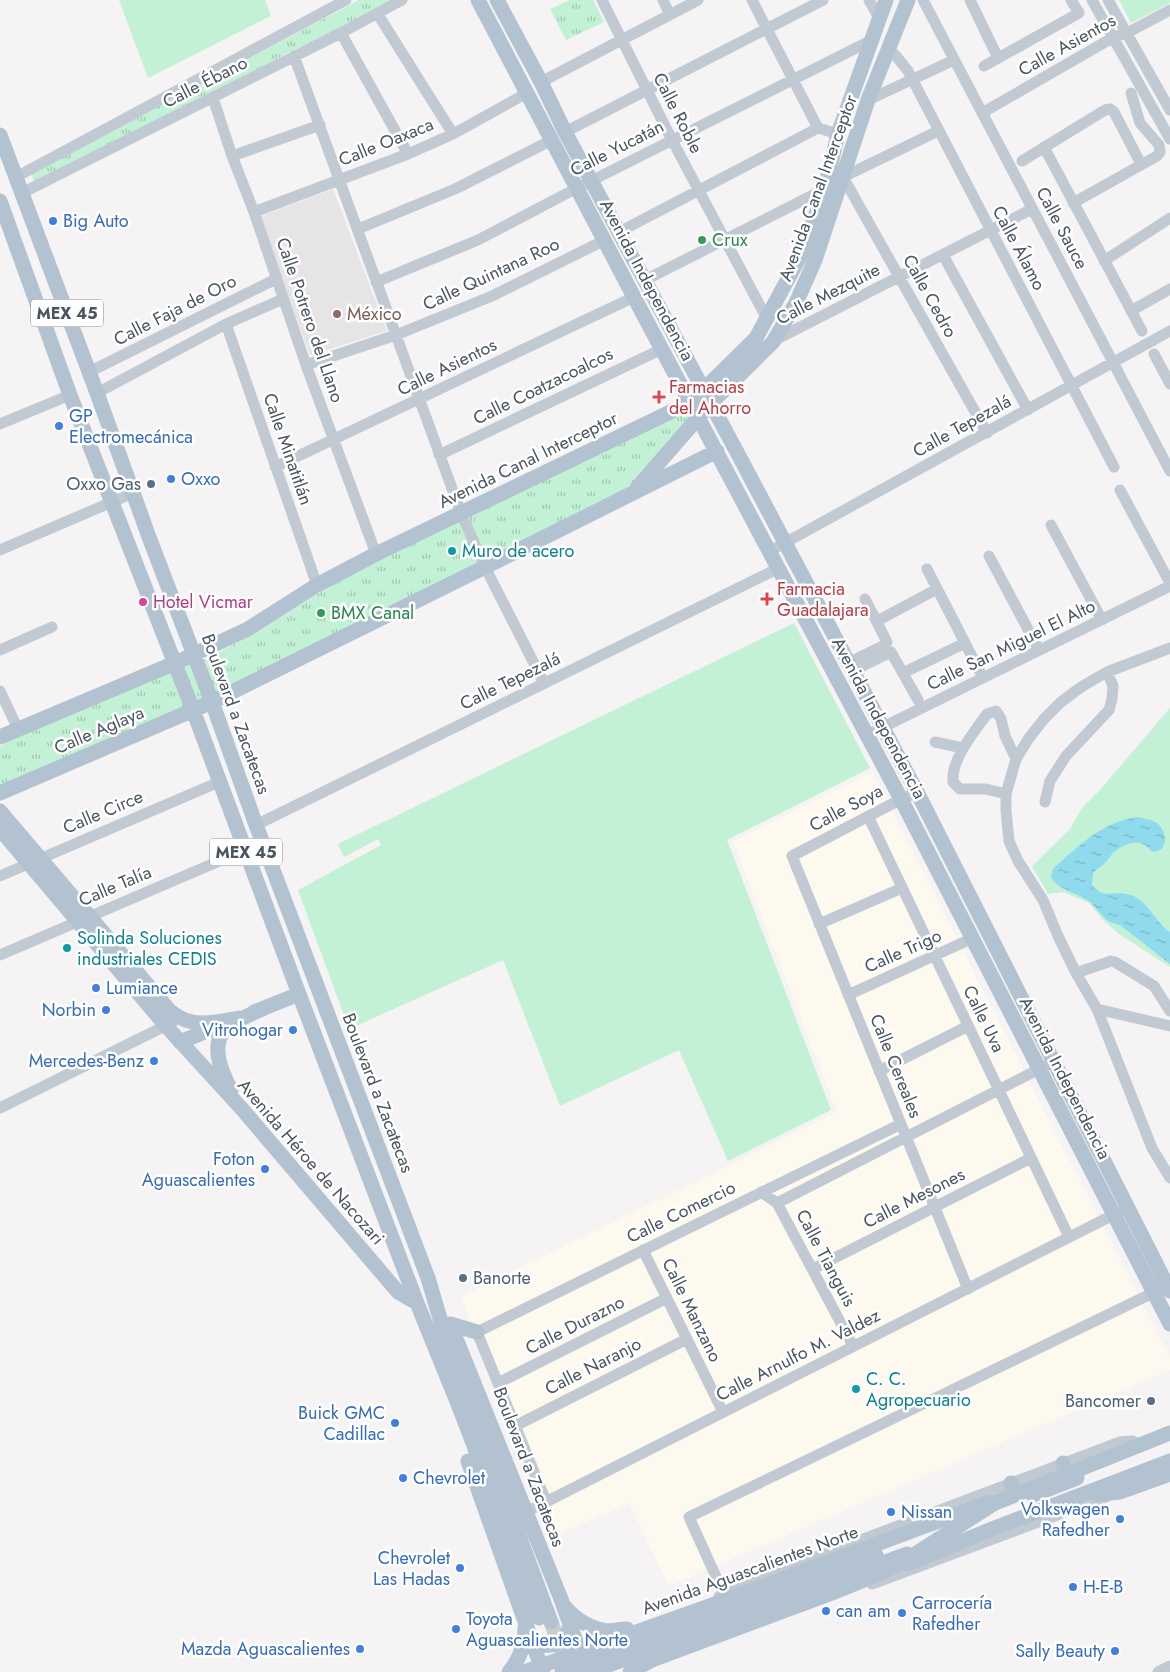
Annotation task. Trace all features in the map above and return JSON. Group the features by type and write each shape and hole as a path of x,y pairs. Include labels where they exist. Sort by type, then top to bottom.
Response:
{"main road":[{"name":"Avenida Independencia","path":"478,0 902,799 1038,1069 1170,1324"},
{"name":"Avenida Independencia","path":"497,0 541,82 565,132 917,792 1169,1288"},
{"name":"Avenida Canal Interceptor","path":"212,702 631,495 699,416 707,397 756,338 768,320 802,253 825,189 838,134 886,0"},
{"path":"889,49 881,44 890,0"},
{"name":"Avenida Canal Interceptor","path":"194,654 248,629 317,585 376,554 691,402 707,397 773,342 796,303 815,260 868,100 908,0"},
{"path":"865,56 872,57 875,61 868,100"},
{"name":"Boulevard a Zacatecas","path":"0,135 98,393 256,825 428,1278 444,1332 547,1625 417,1303 299,994 194,710 70,395 0,201"},
{"path":"631,495 717,451"},
{"name":"Calle Aglaya","path":"7,735 194,654"},
{"name":"Calle Aglaya","path":"0,793 212,702"},
{"name":"Avenida Héroe de Nacozari","path":"0,811 34,861 172,1022 180,1042 242,1109 398,1292 417,1303"},
{"name":"Avenida Héroe de Nacozari","path":"0,829 34,861"},
{"path":"180,1042 299,994 314,998 325,1008"},
{"path":"242,1109 223,1074 218,1054 219,1045 222,1035 228,1028 264,1008"},
{"path":"172,1022 209,1023 239,1018"},
{"name":"Boulevard a Zacatecas","path":"428,1278 473,1378 588,1672"},
{"name":"Boulevard a Zacatecas","path":"417,1303 429,1351 542,1669"},
{"path":"450,1324 476,1332"},
{"path":"984,1519 1169,1437"},
{"path":"632,1670 652,1660 882,1573 1000,1500 1169,1437"},
{"name":"Avenida Aguascalientes Norte","path":"620,1672 632,1670 694,1644 894,1569 984,1519 1013,1488 1065,1469 1169,1437"},
{"path":"984,1519 1013,1512 1170,1455"},
{"name":"Avenida Aguascalientes Norte","path":"562,1672 866,1558 984,1519 1085,1493 1170,1461"},
{"path":"1085,1493 1120,1492 1170,1474"},
{"name":"Avenida Aguascalientes Norte","path":"524,1672 542,1669 579,1652 712,1605 854,1547 930,1519 984,1519"},
{"name":"Avenida Aguascalientes Norte","path":"588,1672 889,1560 984,1519"},
{"path":"562,1604 583,1622 599,1629 608,1631 651,1626"},
{"path":"509,1672 519,1659 524,1645 523,1615"},
{"path":"531,1638 540,1644 550,1646 556,1644 567,1634 570,1624"}],"street":[{"name":"Calle Ébano","path":"16,177 346,0"},
{"name":"Calle Ébano","path":"22,193 341,33 402,0"},
{"name":"Calle Roble","path":"602,0 672,140 768,320"},
{"path":"663,0 670,15"},
{"path":"541,82 698,0"},
{"path":"752,0 818,128"},
{"path":"565,132 823,0"},
{"path":"869,0 879,18"},
{"name":"Calle Sauce","path":"923,0 1170,471"},
{"path":"984,66 1079,13 1071,0"},
{"path":"1092,0 1170,139"},
{"path":"1108,0 1170,110"},
{"path":"972,1 998,58"},
{"name":"Calle Asientos","path":"982,113 1114,37 1126,33 1170,10"},
{"path":"377,13 453,134"},
{"path":"341,33 408,154"},
{"name":"Calle Yucatán","path":"376,282 478,240 577,188 870,41"},
{"name":"Calle Álamo","path":"889,49 903,65 912,80 1114,467"},
{"path":"294,56 461,513 544,683"},
{"path":"868,100 954,60"},
{"path":"1073,203 1153,158 1150,144 1130,117 1128,101 1134,73"},
{"name":"Calle Oaxaca","path":"254,212 408,154 453,134 527,93"},
{"name":"Calle Potrero del Llano","path":"213,98 306,365 376,554"},
{"path":"1022,160 1105,110 1110,109 1114,112 1141,164"},
{"path":"232,156 320,125"},
{"path":"619,232 818,128 838,134"},
{"path":"843,177 938,131"},
{"path":"358,230 455,189 552,140"},
{"path":"1044,147 1142,331"},
{"name":"Calle Cedro","path":"843,177 987,433"},
{"path":"645,280 825,189"},
{"name":"Calle Mezquite","path":"773,342 1032,209"},
{"path":"1104,261 1170,218"},
{"name":"Calle Quintana Roo","path":"306,365 396,335 492,296 605,240"},
{"path":"943,255 1028,410"},
{"name":"Calle Faja de Oro","path":"89,372 276,279"},
{"path":"1131,312 1170,289"},
{"name":"Calle Asientos","path":"275,467 634,297"},
{"name":"Calle Faja de Oro","path":"98,393 226,324 283,299"},
{"name":"Calle Minatitlán","path":"226,324 317,585"},
{"name":"Calle Tepezalá","path":"770,551 1170,331"},
{"name":"Calle Coatzacoalcos","path":"440,455 662,349"},
{"path":"1154,354 1169,378"},
{"path":"0,424 70,395"},
{"path":"1120,490 1170,584"},
{"path":"0,550 133,492"},
{"path":"1051,525 1102,620"},
{"path":"989,556 1039,650"},
{"name":"Calle Tepezalá","path":"256,825 779,568"},
{"path":"927,569 980,672"},
{"name":"Calle San Miguel El Alto","path":"868,735 1102,620 1170,584"},
{"path":"877,622 937,589"},
{"path":"850,667 887,642 864,599"},
{"path":"0,650 52,626"},
{"path":"903,673 965,643"},
{"path":"1170,648 1107,672 1080,687 1061,702 1029,738 1016,760 1006,794 1009,841 1018,861 1043,900 1076,973 1097,1009 1152,1148 1170,1178"},
{"path":"850,667 891,652 918,700"},
{"path":"1045,802 1050,782 1066,756 1109,710 1113,686 1107,672"},
{"path":"0,691 7,735"},
{"path":"1006,794 986,789 960,789 953,782 952,775 963,748 987,714 996,712 1001,719 1016,760"},
{"path":"935,742 963,748"},
{"name":"Calle Circe","path":"0,876 220,782"},
{"name":"Calle Soya","path":"792,856 917,792"},
{"name":"Calle Uva","path":"868,816 1069,1237"},
{"name":"Calle Talía","path":"0,955 245,850"},
{"name":"Calle Cereales","path":"792,856 968,1288"},
{"path":"820,924 902,888"},
{"name":"Calle Trigo","path":"848,995 973,938"},
{"path":"1076,973 1111,961 1115,962 1154,986 1170,1010"},
{"path":"1097,1009 1170,1026"},
{"path":"1105,1029 1121,1015"},
{"path":"0,1108 172,1022"},
{"path":"879,1071 968,1026"},
{"path":"777,1203 1053,1062"},
{"name":"Calle Comercio","path":"476,1332 901,1124"},
{"name":"Calle Mesones","path":"813,1269 1031,1158"},
{"name":"Calle Tianguis","path":"761,1192 777,1203 853,1346"},
{"name":"Calle Arnulfo M. Valdez","path":"526,1512 1128,1208"},
{"name":"Calle Manzano","path":"643,1250 723,1412"},
{"path":"723,1592 689,1518 1153,1293 1169,1288"},
{"name":"Calle Durazno","path":"498,1383 667,1298"},
{"path":"476,1332 498,1383 544,1503"},
{"name":"Calle Naranjo","path":"515,1426 687,1339"},
{"path":"930,1519 1013,1488"},
{"path":"694,1644 720,1641 1120,1492"},
{"path":"712,1605 723,1592 854,1547"},
{"path":"1158,1672 1170,1666"}],"shaded area":[{"path":"333,189 387,331 310,355 259,217"},
{"path":"872,772 1170,1358 1170,1370 669,1586 629,1503 554,1536 461,1297 837,1112 733,842"}],"green space":[{"path":"119,0 265,0 271,16 148,78"},
{"path":"359,0 391,0 334,32 287,53 213,95 35,183 31,174"},
{"path":"570,0 593,0 604,22 566,40 550,9"},
{"path":"1119,0 1170,0 1170,3 1131,23"},
{"path":"685,408 692,415 626,491 218,694 0,788 0,747 14,735 162,674 206,659 259,631 349,574"},
{"path":"794,623 870,768 727,840 831,1110 728,1161 679,1050 560,1106 503,960 349,1029 298,890 381,845 378,839 344,857 338,844"},
{"path":"1170,708 1170,967 1119,934 1103,920 1089,903 1063,892 1048,894 1032,866 1070,829 1082,808 1099,791"}],"water":[{"path":"1138,817 1153,821 1160,826 1165,839 1163,847 1160,850 1151,851 1143,844 1138,843 1122,846 1093,873 1092,885 1097,890 1106,894 1120,893 1131,895 1147,907 1170,932 1170,964 1120,925 1106,919 1090,902 1063,888 1054,882 1051,877 1053,869 1091,836 1125,819"}],"tunnel":[{"path":"551,1622 563,1654"}],"place":[{"name":"Big Auto","path":"53,221"},
{"name":"Crux","path":"702,240"},
{"name":"México","path":"337,314"},
{"name":"Farmacias del Ahorro","path":"659,397"},
{"name":"GP Electromecánica","path":"59,426"},
{"name":"Oxxo","path":"171,479"},
{"name":"Oxxo Gas","path":"151,484"},
{"name":"Muro de acero","path":"452,551"},
{"name":"Farmacia Guadalajara","path":"767,599"},
{"name":"Hotel Vicmar","path":"143,602"},
{"name":"BMX Canal","path":"321,613"},
{"name":"Solinda Soluciones industriales CEDIS","path":"67,948"},
{"name":"Lumiance","path":"96,988"},
{"name":"Norbin","path":"106,1010"},
{"name":"Vitrohogar","path":"293,1030"},
{"name":"Mercedes-Benz","path":"154,1061"},
{"name":"Foton Aguascalientes","path":"265,1169"},
{"name":"Banorte","path":"463,1278"},
{"name":"C. C. Agropecuario","path":"856,1389"},
{"name":"Bancomer","path":"1151,1401"},
{"name":"Buick GMC Cadillac","path":"395,1423"},
{"name":"Chevrolet","path":"403,1478"},
{"name":"Nissan","path":"891,1512"},
{"name":"Volkswagen Rafedher","path":"1120,1519"},
{"name":"Chevrolet Las Hadas","path":"460,1568"},
{"name":"H-E-B","path":"1073,1587"},
{"name":"can am","path":"826,1611"},
{"name":"Carrocería Rafedher","path":"902,1613"},
{"name":"Toyota Aguascalientes Norte","path":"456,1629"},
{"name":"Mazda Aguascalientes","path":"360,1649"},
{"name":"Sally Beauty","path":"1115,1651"}]}
